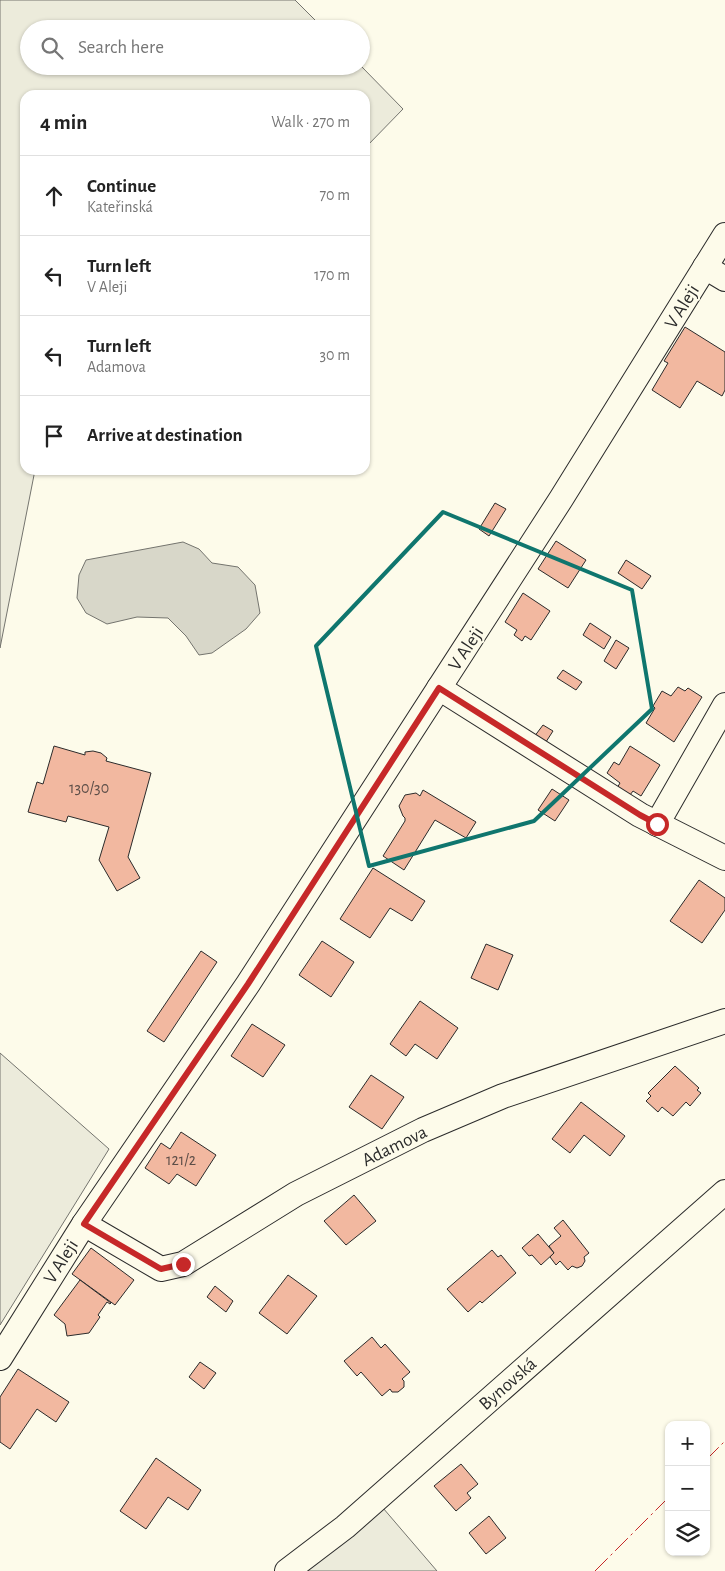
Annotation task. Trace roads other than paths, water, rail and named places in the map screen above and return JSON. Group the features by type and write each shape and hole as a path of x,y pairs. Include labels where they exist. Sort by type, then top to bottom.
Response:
{"street":[{"name":"V Aleji","path":"0,1358 84,1224 248,984 561,499 715,273 725,235"},
{"path":"439,688 640,815 725,858"},
{"path":"657,824 725,705"},
{"name":"Adamova","path":"84,1224 161,1269 183,1264 296,1194 423,1130 503,1096 725,1022"},
{"name":"Bynovská","path":"287,1571 345,1527 725,1192"}]}
